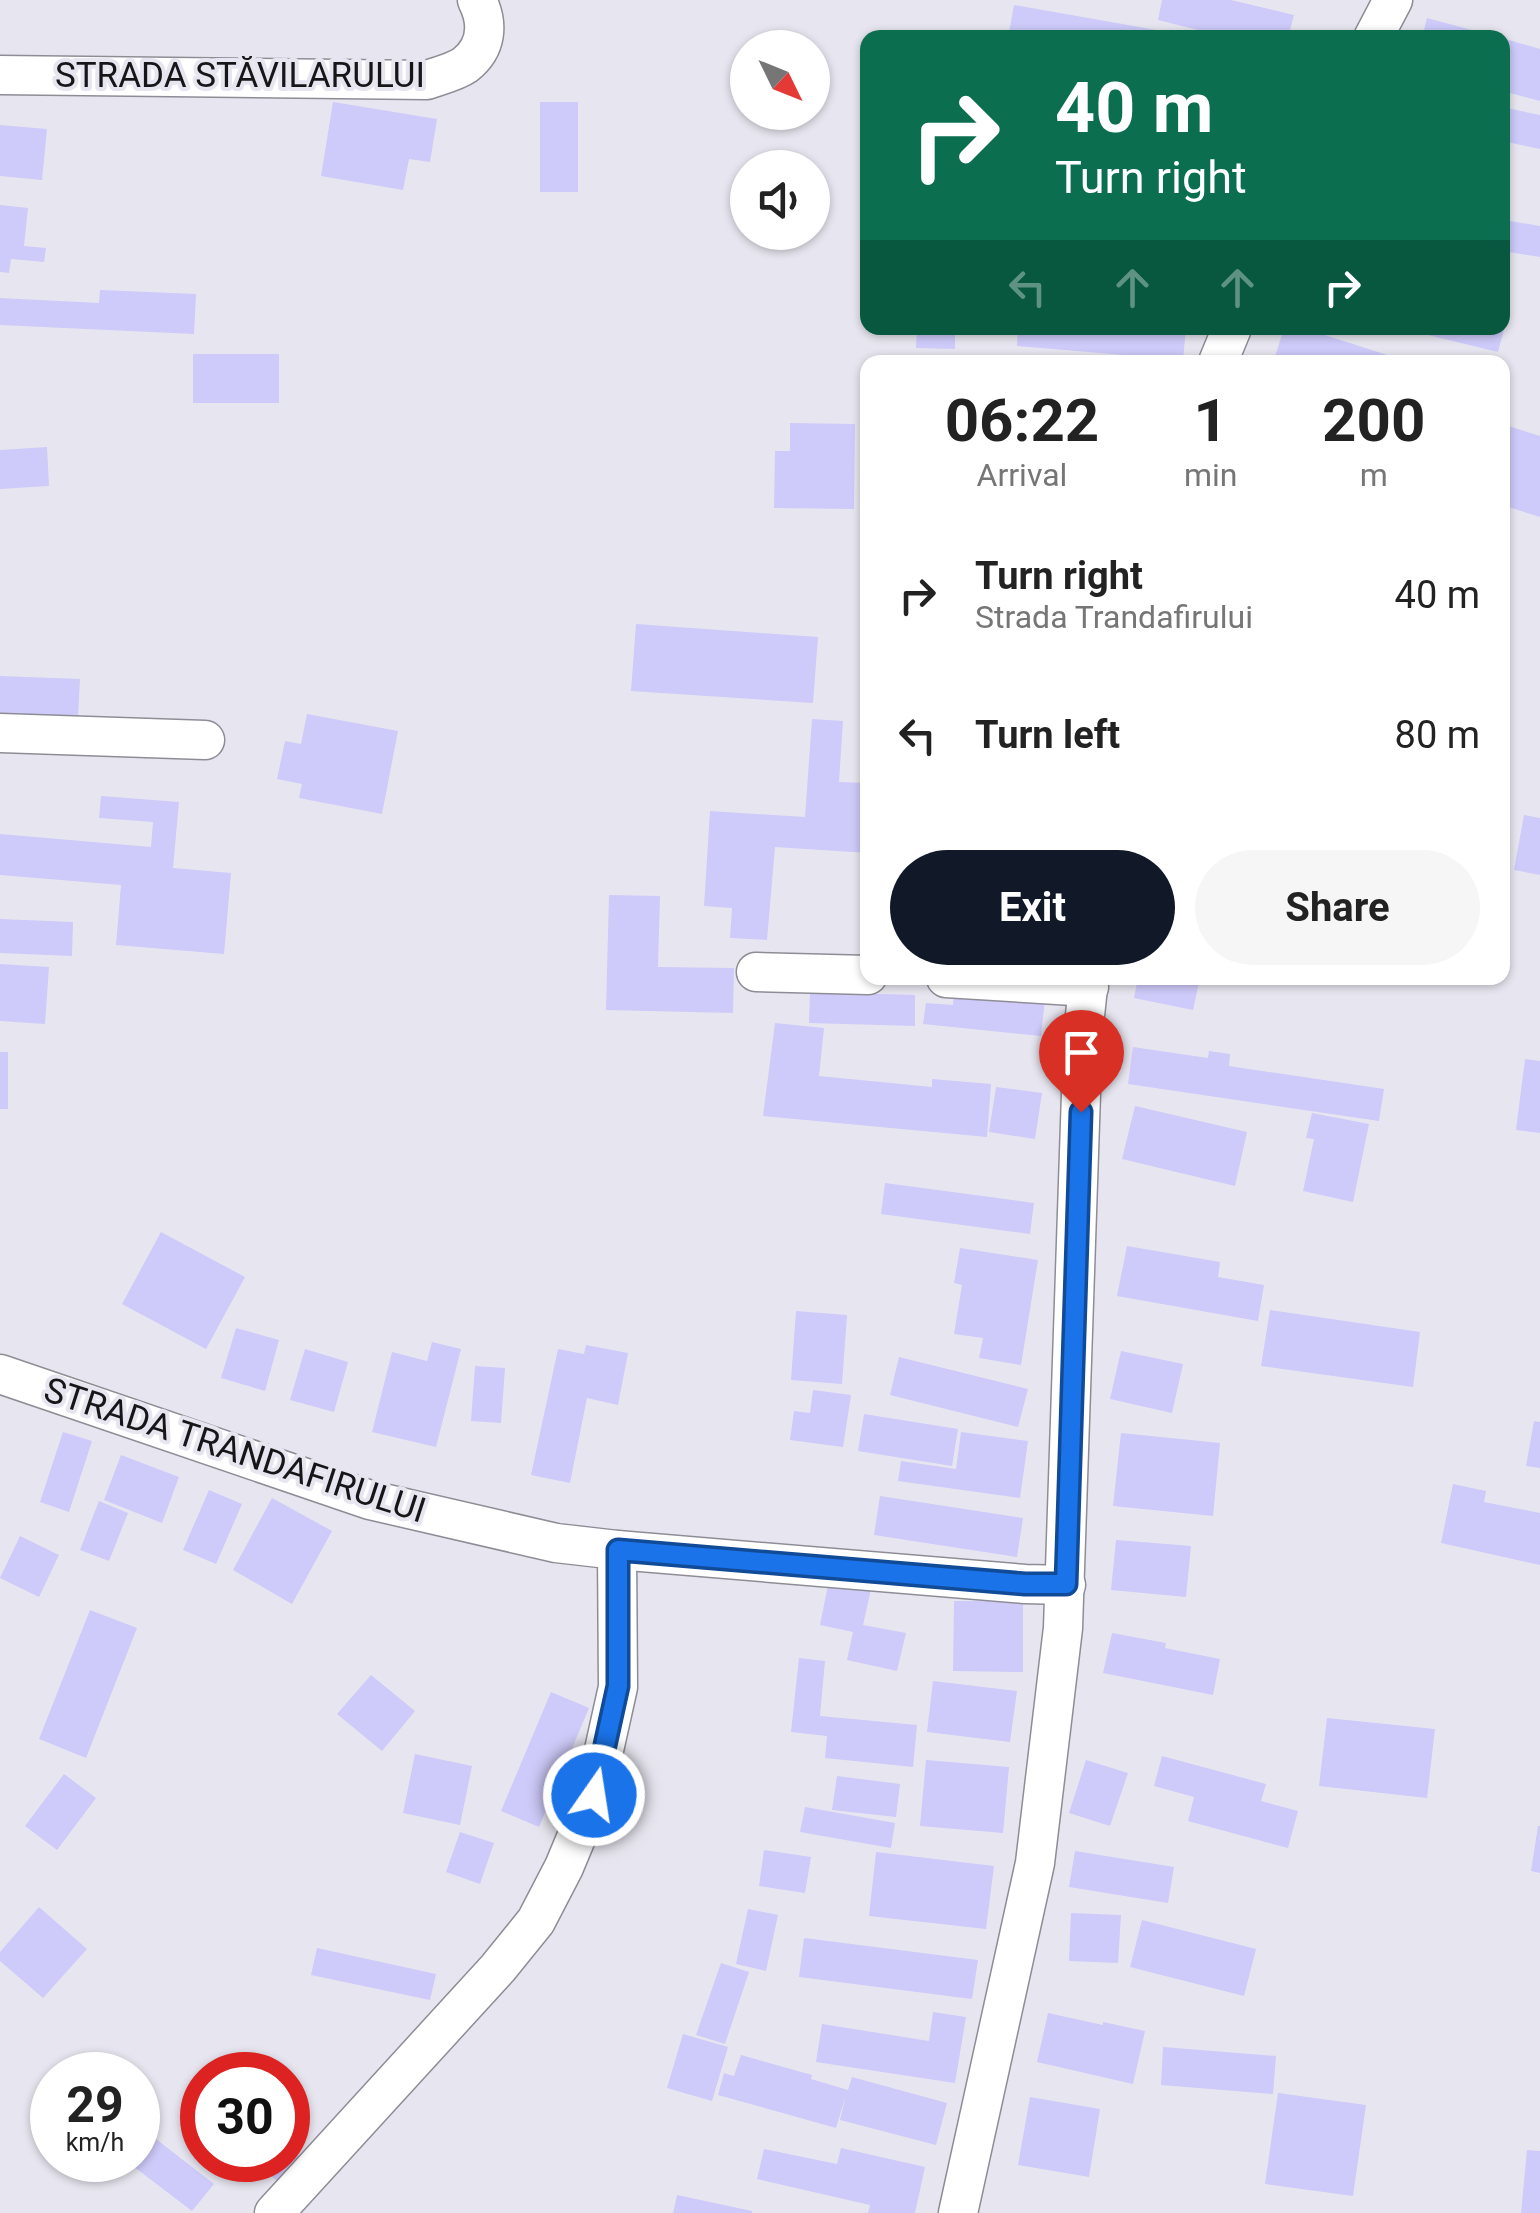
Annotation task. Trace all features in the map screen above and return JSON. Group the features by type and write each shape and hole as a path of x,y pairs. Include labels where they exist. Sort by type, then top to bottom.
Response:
{"street":[{"name":"STRADA STĂVILARULUI","path":"0,75 427,80 464,66 483,44 484,14 477,0"},
{"path":"1377,30 1393,0"},
{"path":"0,733 205,740"},
{"path":"756,972 860,975"},
{"path":"958,2213 1035,1863 1063,1628 1089,985"},
{"name":"STRADA TRANDAFIRULUI","path":"0,1374 370,1500 556,1542 1025,1584 1066,1584"},
{"path":"274,2213 498,1968 536,1921 594,1795 618,1686 618,1550"}],"building":[{"path":"1162,0 1231,0 1294,15 1290,30 1198,30 1158,20"},
{"path":"1014,5 1156,30 1009,30"},
{"path":"1427,18 1472,30 1424,30"},
{"path":"1510,40 1540,49 1540,101 1510,93"},
{"path":"333,102 437,119 430,162 409,159 403,190 321,176"},
{"path":"540,102 578,102 578,192 540,192"},
{"path":"1510,109 1540,115 1540,149 1510,143"},
{"path":"0,125 47,129 42,180 0,176"},
{"path":"0,205 28,208 24,246 46,248 44,262 11,259 9,273 0,272"},
{"path":"1510,221 1540,226 1540,257 1510,252"},
{"path":"100,290 196,294 194,334 0,325 0,298 99,303"},
{"path":"917,335 955,335 955,349 916,348"},
{"path":"1018,335 1185,335 1183,355 1124,355 1017,346"},
{"path":"1282,335 1325,335 1387,355 1276,355"},
{"path":"1428,335 1502,335 1498,352"},
{"path":"193,354 279,354 279,403 193,403"},
{"path":"790,423 855,424 854,509 774,508 775,451 790,451"},
{"path":"1510,427 1540,436 1540,517 1510,508"},
{"path":"47,447 49,486 0,489 0,450"},
{"path":"636,624 818,637 813,703 631,691"},
{"path":"0,676 80,679 78,717 0,714"},
{"path":"307,714 398,731 382,814 299,798 302,784 277,779 285,741 301,744"},
{"path":"812,719 843,721 839,782 860,783 860,852 775,847 767,940 730,938 732,908 704,906 710,811 805,817"},
{"path":"101,796 179,802 173,868 231,873 224,954 116,945 121,885 0,875 0,834 151,847 153,822 99,818"},
{"path":"1524,815 1540,818 1540,875 1514,870"},
{"path":"609,895 660,896 658,967 734,968 733,1013 606,1010"},
{"path":"0,919 73,922 72,956 0,953"},
{"path":"0,964 49,967 45,1024 0,1021"},
{"path":"1137,985 1198,985 1193,1010 1134,998"},
{"path":"954,991 1045,999 1041,1036 923,1024 926,1003 953,1005"},
{"path":"810,992 915,995 915,1026 809,1023"},
{"path":"775,1023 824,1028 819,1076 932,1087 932,1079 991,1084 987,1137 763,1116"},
{"path":"1133,1047 1208,1058 1209,1051 1230,1054 1229,1066 1384,1089 1379,1121 1128,1084"},
{"path":"0,1052 8,1052 8,1109 0,1109"},
{"path":"1525,1059 1540,1061 1540,1133 1516,1130"},
{"path":"996,1087 1042,1093 1035,1139 989,1132"},
{"path":"1135,1106 1247,1132 1235,1186 1122,1159"},
{"path":"1312,1113 1369,1124 1353,1202 1303,1191 1314,1139 1306,1138"},
{"path":"885,1183 1034,1203 1030,1234 881,1214"},
{"path":"161,1232 245,1277 206,1349 122,1304"},
{"path":"1127,1246 1220,1262 1218,1277 1264,1285 1258,1321 1117,1296"},
{"path":"960,1248 1038,1260 1021,1365 979,1358 983,1338 954,1334 962,1285 954,1283"},
{"path":"1270,1310 1420,1332 1413,1387 1261,1366"},
{"path":"796,1311 847,1315 842,1384 791,1380"},
{"path":"236,1328 279,1340 265,1391 221,1378"},
{"path":"432,1342 461,1349 436,1447 372,1432 392,1352 427,1361"},
{"path":"586,1345 628,1353 618,1405 587,1398 570,1483 531,1475 558,1349 584,1354"},
{"path":"305,1349 348,1362 334,1412 290,1400"},
{"path":"1121,1351 1183,1364 1172,1413 1110,1399"},
{"path":"899,1357 1028,1389 1018,1427 890,1395"},
{"path":"475,1366 505,1368 501,1423 471,1421"},
{"path":"813,1390 851,1395 843,1447 790,1440 794,1411 810,1413"},
{"path":"864,1414 958,1429 952,1466 858,1451"},
{"path":"1534,1421 1540,1422 1540,1468 1526,1466"},
{"path":"63,1432 92,1441 69,1512 40,1502"},
{"path":"961,1432 1028,1441 1020,1498 898,1481 901,1461 956,1469"},
{"path":"1121,1433 1220,1443 1213,1516 1113,1506"},
{"path":"121,1455 179,1477 162,1523 104,1500"},
{"path":"1453,1484 1486,1491 1484,1502 1540,1513 1540,1565 1441,1543"},
{"path":"209,1490 242,1504 216,1564 183,1550"},
{"path":"880,1496 1023,1518 1017,1557 874,1535"},
{"path":"272,1498 332,1531 292,1604 233,1570"},
{"path":"99,1501 128,1513 109,1561 80,1550"},
{"path":"20,1536 59,1555 39,1597 0,1578"},
{"path":"1116,1540 1191,1546 1186,1597 1111,1590"},
{"path":"829,1580 871,1589 863,1625 906,1633 897,1671 847,1660 853,1632 820,1625"},
{"path":"954,1601 1023,1601 1023,1672 953,1671"},
{"path":"90,1610 137,1628 86,1758 39,1739"},
{"path":"1112,1633 1220,1659 1213,1695 1103,1673"},
{"path":"799,1658 825,1661 820,1716 917,1725 913,1767 825,1758 827,1736 791,1732"},
{"path":"371,1675 415,1711 382,1751 337,1714"},
{"path":"933,1681 1017,1691 1010,1742 927,1732"},
{"path":"551,1692 589,1708 539,1827 501,1811"},
{"path":"1327,1718 1435,1729 1427,1798 1319,1786"},
{"path":"415,1754 472,1766 460,1825 403,1813"},
{"path":"1162,1756 1266,1784 1261,1801 1298,1811 1288,1848 1188,1821 1194,1797 1154,1786"},
{"path":"926,1760 1009,1767 1003,1833 920,1826"},
{"path":"1086,1760 1128,1773 1110,1826 1069,1813"},
{"path":"64,1774 96,1798 57,1850 25,1826"},
{"path":"837,1776 900,1784 896,1817 832,1810"},
{"path":"805,1807 895,1823 891,1848 800,1832"},
{"path":"1540,1826 1540,1873 1531,1871"},
{"path":"460,1832 494,1843 480,1884 446,1872"},
{"path":"764,1850 811,1857 805,1893 759,1886"},
{"path":"1075,1851 1174,1867 1168,1903 1069,1887"},
{"path":"876,1852 994,1866 986,1929 869,1916"},
{"path":"39,1907 87,1949 43,1998 0,1961 0,1952"},
{"path":"748,1909 778,1915 766,1971 736,1964"},
{"path":"1071,1913 1121,1915 1118,1963 1069,1961"},
{"path":"1142,1920 1256,1949 1244,1996 1130,1967"},
{"path":"804,1938 978,1960 972,1999 799,1977"},
{"path":"317,1948 436,1974 430,2000 311,1975"},
{"path":"721,1963 749,1972 725,2044 696,2035"},
{"path":"933,2012 966,2017 955,2083 816,2062 822,2024 929,2041"},
{"path":"1048,2013 1145,2031 1133,2084 1037,2062"},
{"path":"683,2034 728,2047 712,2101 667,2088"},
{"path":"1163,2047 1276,2056 1273,2094 1161,2085"},
{"path":"741,2055 812,2075 811,2079 848,2090 852,2077 947,2103 936,2145 840,2120 846,2095 836,2128 718,2095 724,2073 734,2076"},
{"path":"1278,2093 1366,2105 1353,2196 1265,2184"},
{"path":"1030,2097 1100,2109 1089,2177 1018,2165"},
{"path":"160,2142 180,2158 180,2182 214,2184 192,2211 154,2182 160,2182"},
{"path":"841,2148 925,2167 915,2213 868,2213 870,2205 757,2179 764,2149 837,2164"},
{"path":"1527,2150 1540,2151 1540,2213 1521,2213"},
{"path":"677,2195 752,2211 752,2213 673,2213"}],"route":[{"path":"594,1795 618,1686 618,1550 1025,1584 1066,1584 1081,1112"}]}
